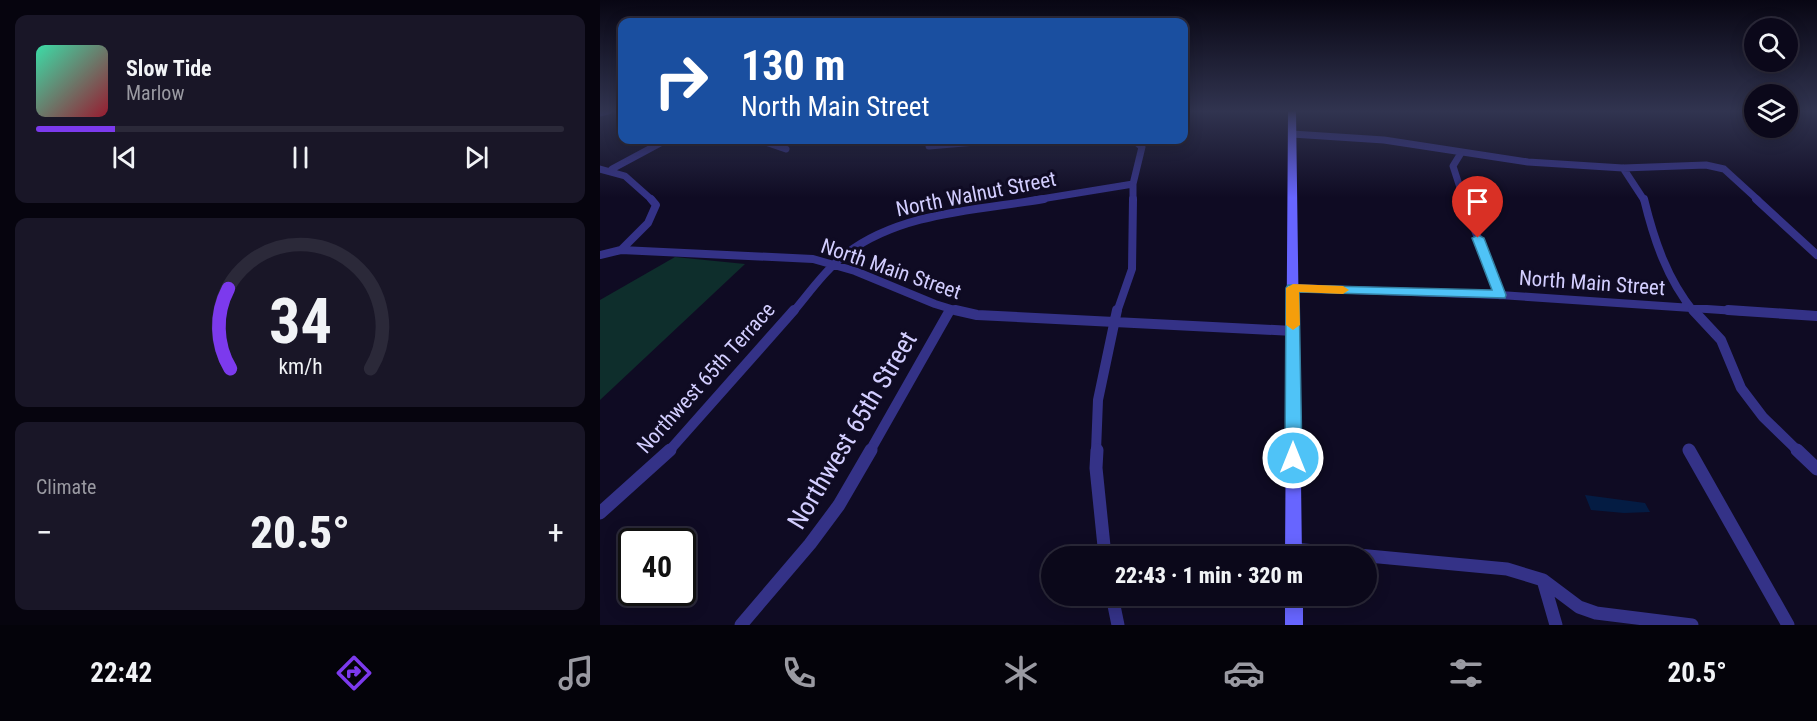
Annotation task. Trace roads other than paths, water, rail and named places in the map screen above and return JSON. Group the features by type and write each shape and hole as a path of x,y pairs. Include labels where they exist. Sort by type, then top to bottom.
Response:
{"street":[{"path":"1292,140 1294,546"},
{"path":"1380,140 1527,162 1623,168 1712,165 1724,169 1817,255"},
{"path":"600,169 612,169 659,144"},
{"path":"772,144 786,149"},
{"path":"929,146 952,144"},
{"path":"1104,546 1100,522 1096,433 1102,371 1113,322 1132,269 1132,184 1142,147 1139,144"},
{"path":"1461,153 1453,166 1457,182 1500,295"},
{"path":"1623,168 1643,196 1654,241 1692,309 1721,340 1741,387 1778,433 1817,469"},
{"path":"612,169 642,187 656,204 648,223 621,250"},
{"name":"North Walnut Street","path":"835,264 845,254 879,232 935,217 1132,184"},
{"name":"North Main Street","path":"600,255 621,250 793,258 835,264 951,309 977,315 1293,331"},
{"name":"Northwest 65th Terrace","path":"600,513 664,455 835,264"},
{"name":"North Main Street","path":"1293,288 1500,295 1817,316"},
{"name":"Northwest 65th Street","path":"741,625 810,544 839,505 951,309"},
{"path":"1689,449 1788,625"},
{"path":"1377,559 1488,566 1522,572 1542,580 1579,607 1596,613 1692,625"},
{"path":"1542,580 1556,625"},
{"path":"1114,606 1118,625"},
{"path":"1294,606 1294,625"}],"water":[{"path":"1585,495 1645,503 1650,512 1624,513 1591,510"}]}
